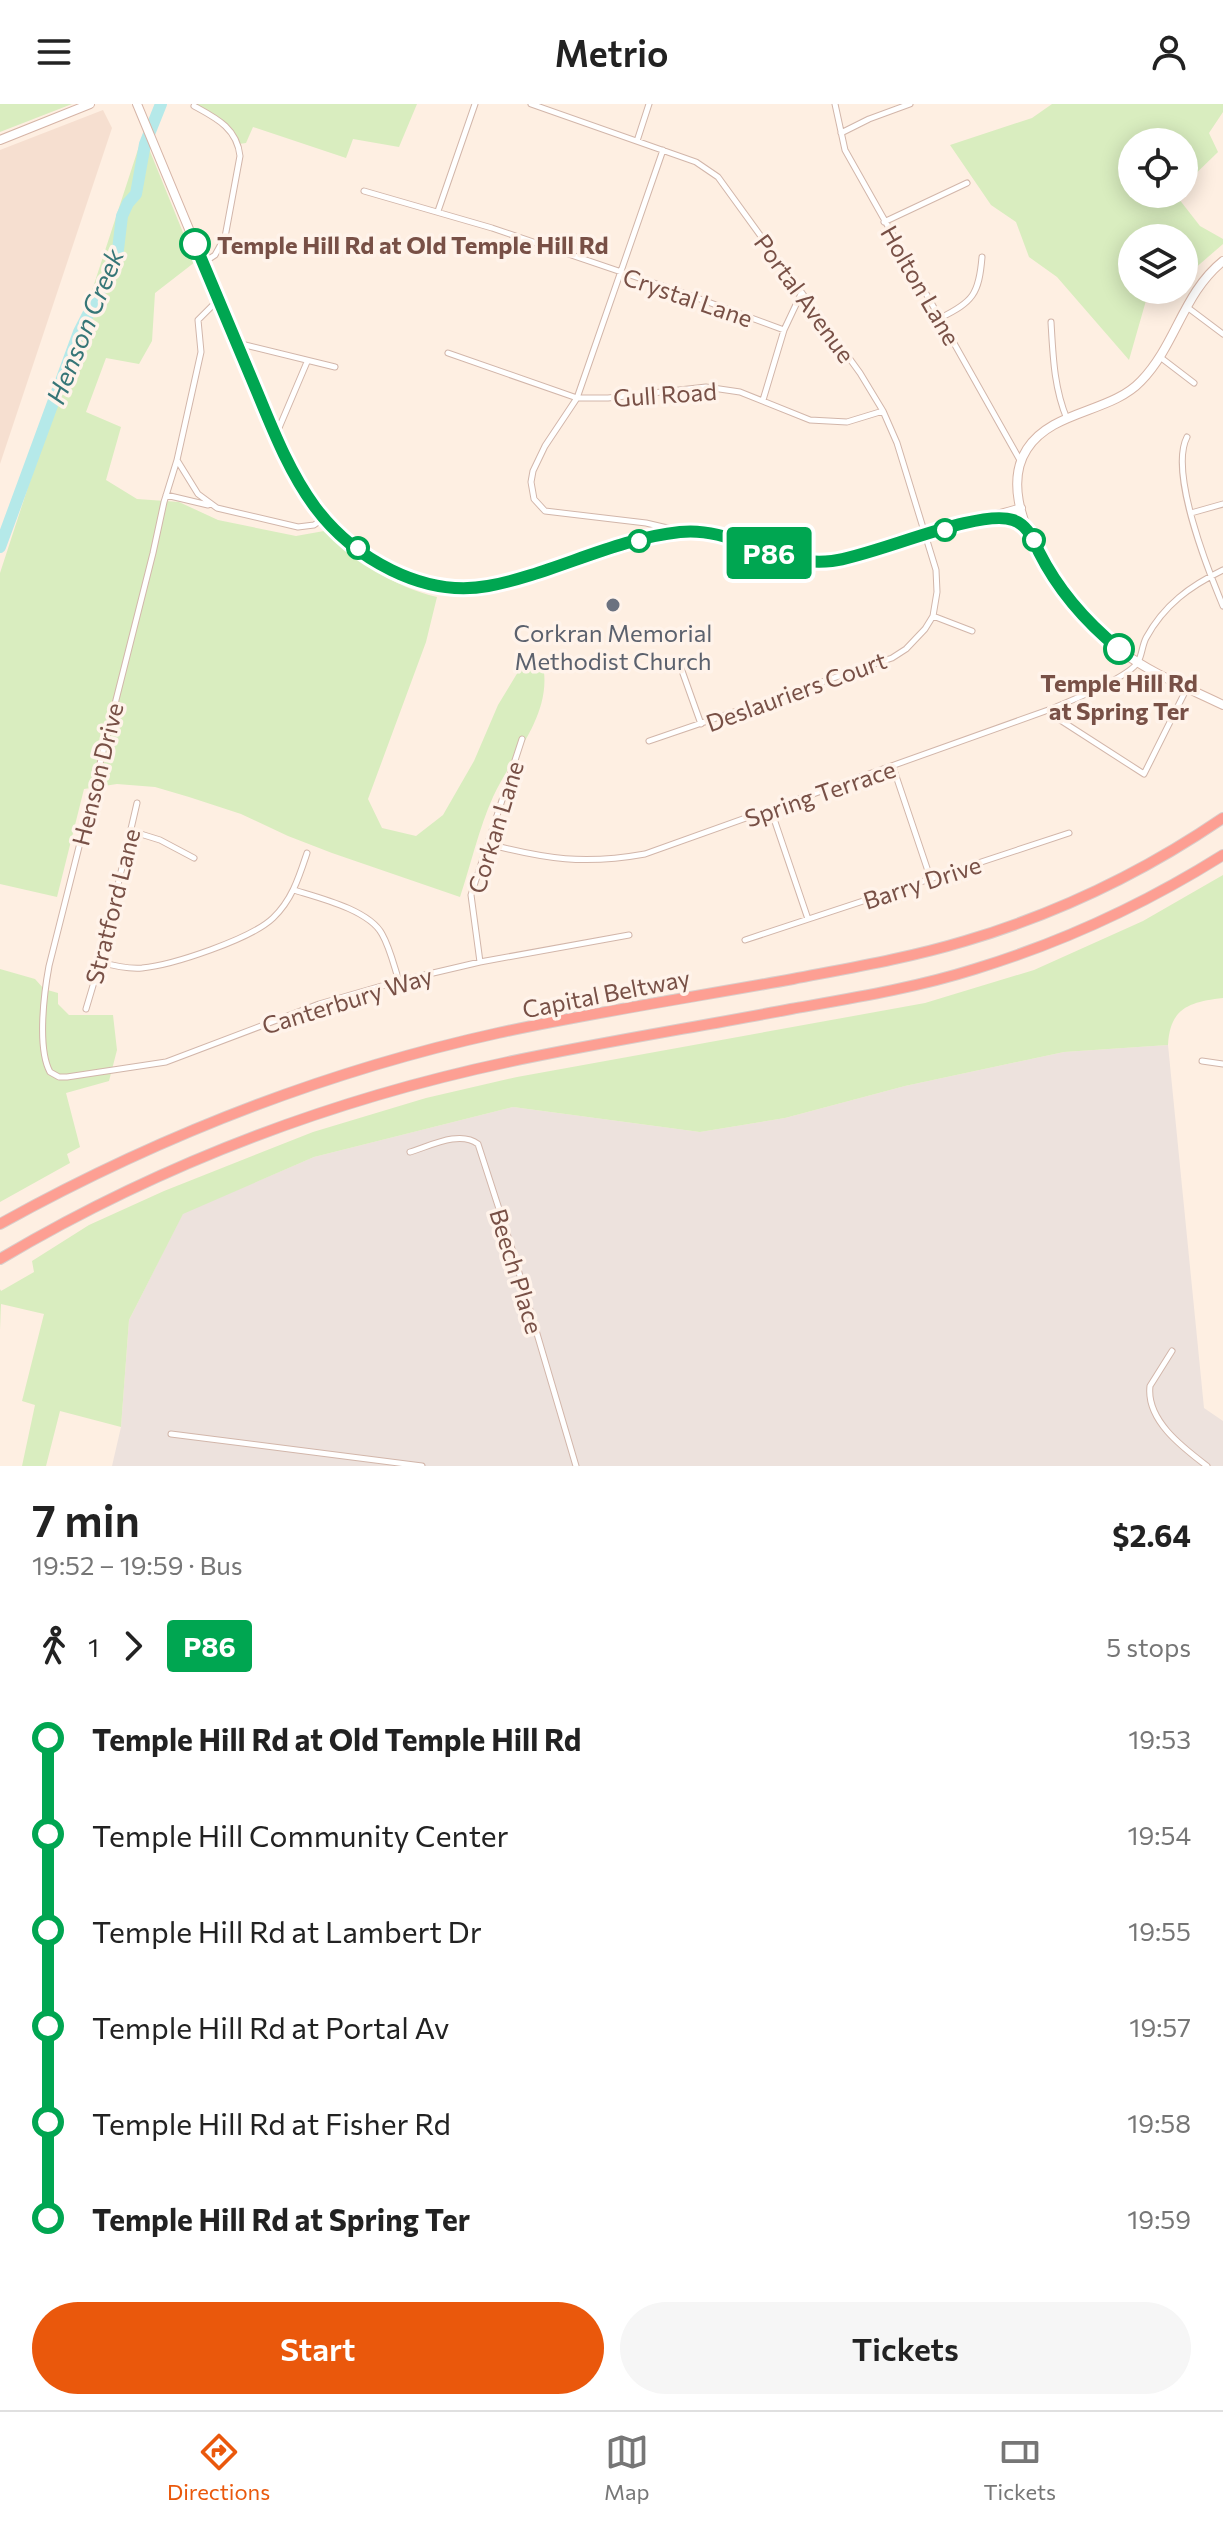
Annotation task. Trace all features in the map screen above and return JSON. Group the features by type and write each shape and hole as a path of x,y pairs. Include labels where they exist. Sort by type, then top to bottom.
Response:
{"highway":[{"name":"Capital Beltway","path":"0,1224 79,1181 153,1146 256,1104 374,1065 501,1033 877,963 965,941 1040,915 1108,885 1175,849 1223,818"},
{"name":"Capital Beltway","path":"0,1259 65,1222 164,1174 312,1116 407,1086 509,1062 882,992 972,970 1086,929 1154,895 1223,855"}],"main road":[{"path":"0,140 90,104"},
{"path":"137,104 275,436 303,489 324,518 349,541 391,571 430,585 451,588 488,586 617,547 681,532 725,537 787,559 833,561 1021,508"},
{"path":"1223,261 1201,281 1160,357 1136,386 1039,436 1029,445 1021,462 1017,486 1031,535 1051,574 1074,606 1103,636 1138,662 1223,705"},
{"path":"981,520 1010,519 1018,522 1031,535"}],"street":[{"path":"438,211 475,104"},
{"name":"Portal Avenue","path":"531,104 696,162 718,177 833,335 883,411 897,443 926,535 937,581 933,616"},
{"path":"637,141 649,104"},
{"name":"Holton Lane","path":"835,104 845,150 1021,462"},
{"path":"841,134 869,119 910,104"},
{"path":"194,106 228,127 240,156 225,237 217,253 203,263"},
{"path":"663,150 577,398 545,446 533,471 532,491 538,507 556,514 646,523 681,532"},
{"path":"884,222 967,183"},
{"name":"Crystal Lane","path":"364,191 438,211 784,330"},
{"path":"940,318 968,303 975,295 982,257"},
{"path":"763,400 784,330 801,294"},
{"name":"Henson Drive","path":"67,1077 54,1075 47,1067 44,995 177,460 183,420 201,352 198,320 218,300"},
{"path":"1187,307 1223,334"},
{"path":"1051,322 1056,385 1067,419"},
{"path":"236,343 335,367"},
{"name":"Gull Road","path":"448,353 577,398 608,398 706,387 763,400 796,416 818,421 847,422 883,411"},
{"path":"1160,357 1194,383"},
{"path":"275,436 307,362"},
{"path":"1187,437 1181,448 1191,513 1210,576 1223,606"},
{"path":"177,460 198,494 217,508"},
{"path":"166,495 298,527 314,525 324,518"},
{"path":"1191,513 1223,504"},
{"path":"1138,662 1144,641 1164,611 1185,591 1223,570"},
{"path":"933,616 972,631"},
{"name":"Deslauriers Court","path":"649,741 892,658 916,640 933,616"},
{"name":"Spring Terrace","path":"488,844 563,860 589,862 645,854 1051,709 1112,680 1138,662"},
{"path":"681,668 701,724"},
{"path":"1051,709 1057,718 1144,774 1187,688"},
{"name":"Corkan Lane","path":"480,962 471,895 522,739"},
{"path":"893,767 931,880"},
{"name":"Stratford Lane","path":"86,1009 137,803"},
{"path":"771,810 808,919"},
{"path":"131,831 160,840 194,858"},
{"name":"Barry Drive","path":"745,940 1069,833"},
{"path":"100,962 145,968 241,938 275,916 294,890 307,853"},
{"path":"294,890 360,914 377,926 399,981"},
{"name":"Canterbury Way","path":"67,1077 166,1062 319,1004 399,981 480,962 629,935"},
{"path":"1202,1061 1223,1064"},
{"name":"Beech Place","path":"410,1152 456,1138 478,1144 576,1466"},
{"path":"1172,1351 1152,1379 1149,1392 1153,1407 1161,1424 1207,1466"},
{"path":"171,1434 422,1466"}],"shaded area":[{"path":"103,110 112,128 0,464 0,150"},
{"path":"1168,1045 1204,1408 1223,1421 1223,1466 112,1466 121,1427 129,1320 183,1213 314,1157 513,1107 700,1132 785,1118 905,1086 1064,1052"}],"green space":[{"path":"0,104 72,104 0,132"},
{"path":"195,104 417,104 399,147 353,139 346,158 253,127 246,143 239,144 222,120"},
{"path":"1052,104 1223,104 1223,112 1209,133 1218,152 1198,171 1198,128 1118,128 1118,208 1186,208 1200,226 1223,239 1223,244 1198,266 1198,224 1118,224 1118,304 1145,304 1129,360 1057,277 1029,257 1016,222 991,205 950,145 1032,118"},
{"path":"143,134 195,262 155,293 152,341 139,364 106,358 86,412 121,427 106,480 137,499 179,502 218,520 296,536 324,531 376,572 406,587 437,597 426,642 368,799 382,828 416,836 443,815 474,761 498,705 524,662 544,672 541,706 493,797 460,897 332,853 241,814 155,787 117,784 84,789 57,897 0,884 0,573"},
{"path":"1223,875 1223,998 1184,1009 1173,1023 1168,1045 1064,1052 905,1086 785,1118 700,1132 513,1107 314,1157 183,1214 129,1320 121,1427 60,1411 46,1466 22,1466 35,1405 22,1401 44,1314 1,1304 0,1330 0,1289 34,1272 32,1261 89,1225 164,1191 313,1132 426,1098 517,1077 925,1003 1034,970 1143,921"},
{"path":"0,969 35,979 44,989 58,993 58,1004 69,1015 113,1015 117,1050 109,1081 66,1093 80,1147 67,1154 70,1163 0,1202"}],"waterway":[{"name":"Henson Creek","path":"0,547 79,332 117,258 122,216 136,194 145,144 161,104"}],"bus line":[{"name":"P86","path":"195,244 275,436 303,489 324,518 349,541 391,571 430,585 474,588 519,578 655,536 681,532 725,537 787,559 833,561 981,520 1001,518 1018,522 1031,535 1051,574 1074,606 1119,649"}],"place":[{"name":"Temple Hill Rd at Old Temple Hill Rd","path":"195,244"},
{"name":"Corkran Memorial Methodist Church","path":"613,605"},
{"name":"Temple Hill Rd at Spring Ter","path":"1119,649"}]}
